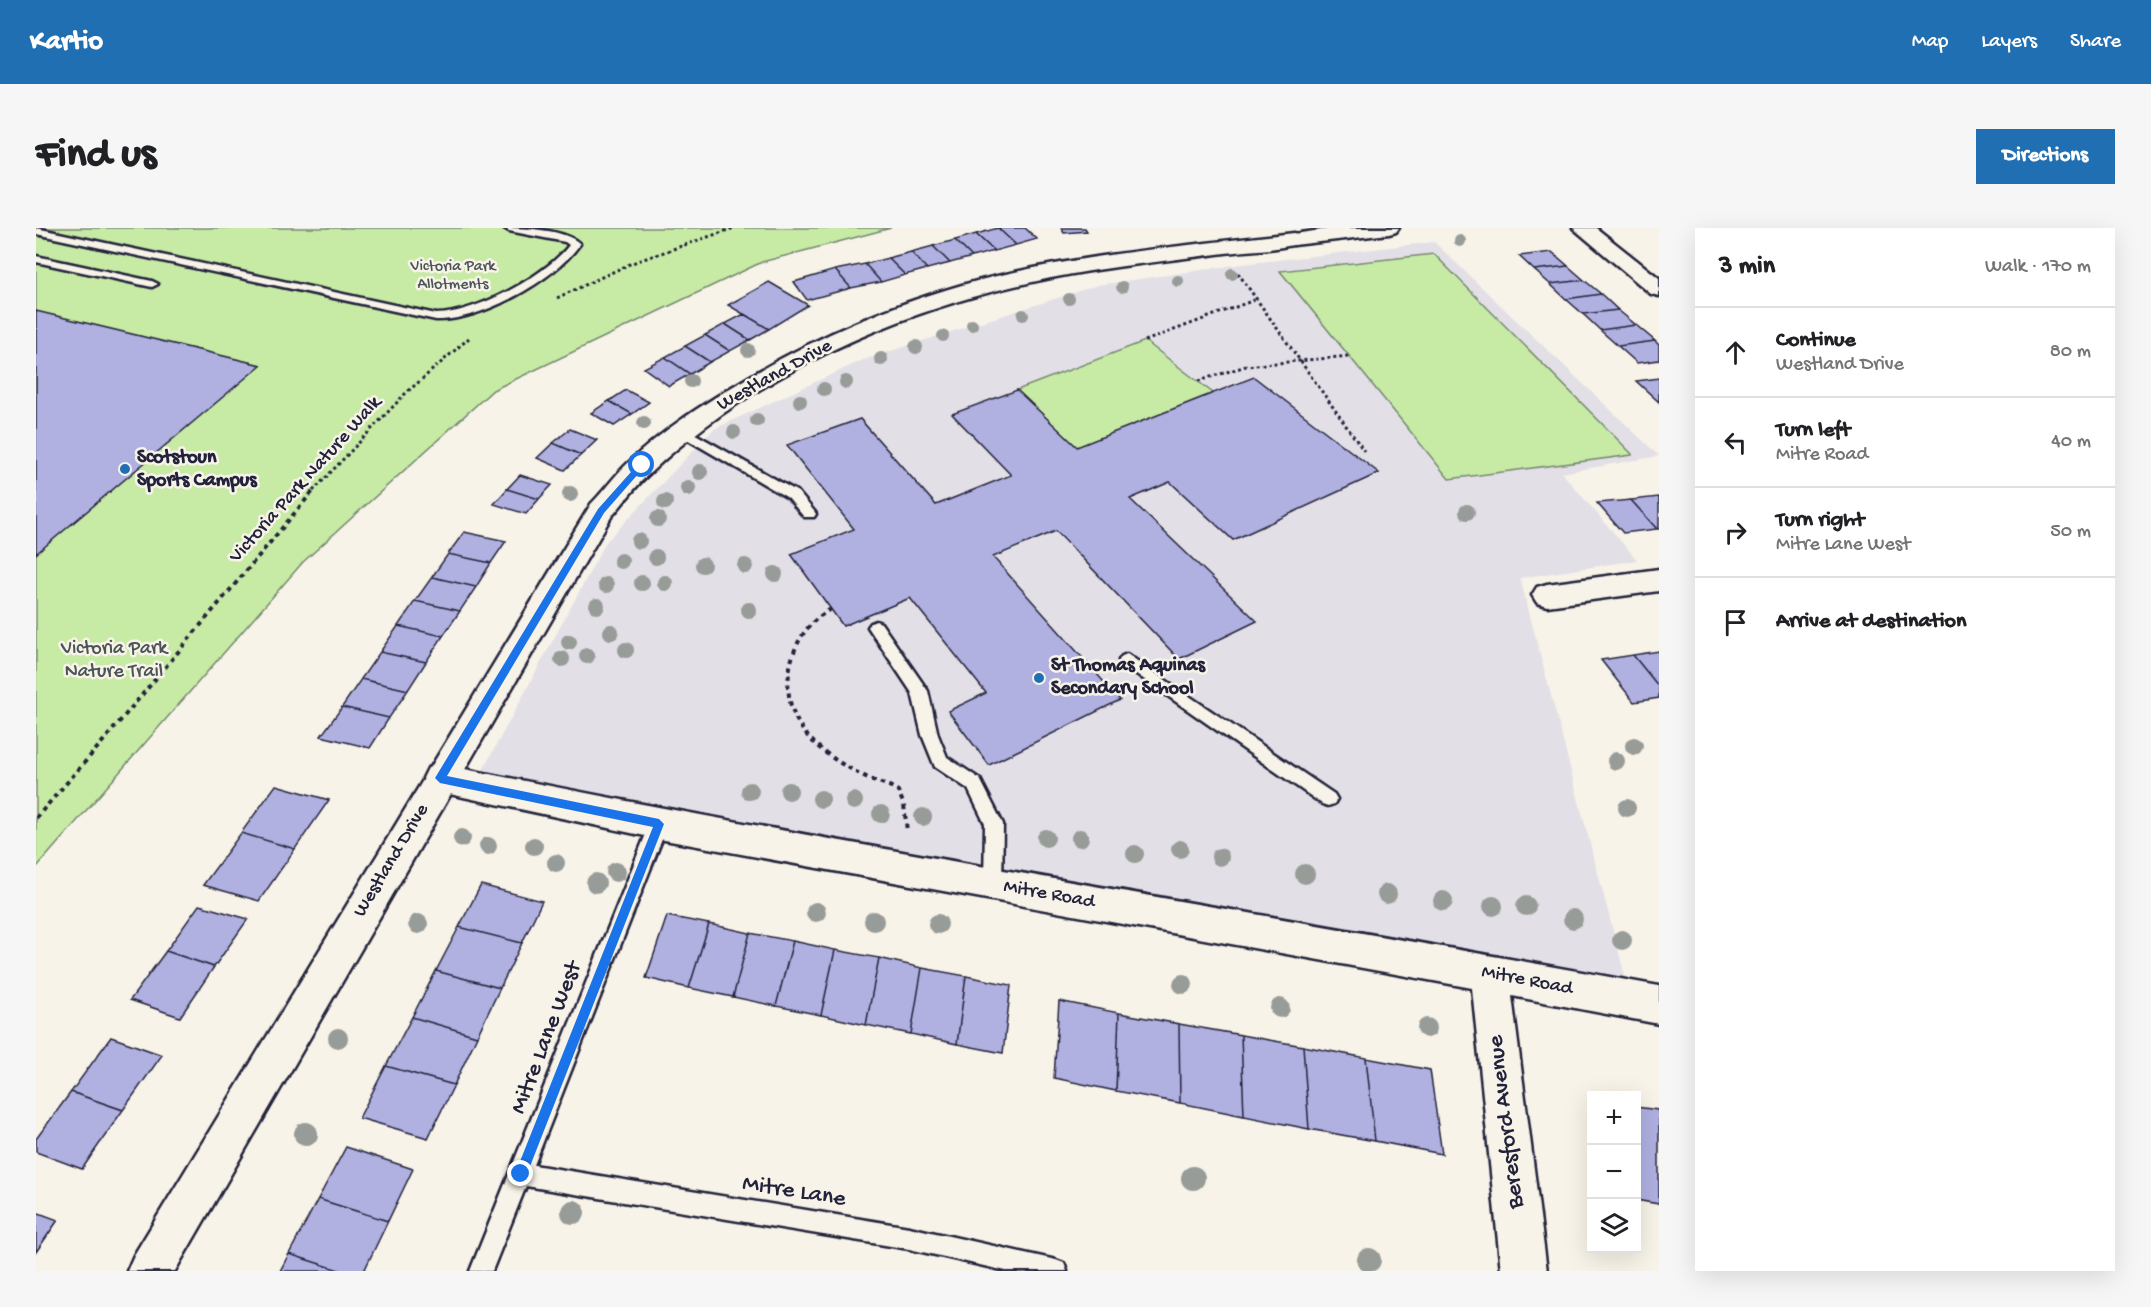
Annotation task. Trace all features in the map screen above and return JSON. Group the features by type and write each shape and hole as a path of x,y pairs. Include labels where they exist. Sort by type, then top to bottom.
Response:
{"street":[{"name":"Westland Drive","path":"150,1271 440,778 601,511 642,465 683,431 737,392 832,343 921,306 1039,274 1096,263 1220,248 1289,234 1389,228"},
{"path":"1583,228 1659,289"},
{"path":"1547,595 1659,580"},
{"name":"Mitre Road","path":"440,778 659,824 1333,944 1659,1005"},
{"name":"Beresford Avenue","path":"1490,974 1524,1271"}],"lane":[{"path":"36,231 426,316 445,318 472,311 503,297 560,260 575,244 568,239 509,228"},
{"path":"36,259 152,284"},
{"path":"683,431 793,495 809,514"},
{"path":"876,627 920,691 930,735 941,762 974,784 994,824 993,885"},
{"path":"1127,660 1328,799"},
{"name":"Mitre Lane West","path":"481,1271 659,824"},
{"name":"Mitre Lane","path":"521,1174 909,1238 1056,1271"}],"path":[{"path":"550,301 633,263 734,228"},
{"path":"1220,248 1364,451"},
{"path":"1145,341 1257,299"},
{"name":"Victoria Park Nature Walk","path":"36,818 93,756 249,564 371,425 468,339 478,334"},
{"path":"1198,381 1246,366 1349,356"},
{"path":"831,609 817,616 806,627 797,645 790,664 788,687 794,708 803,730 816,748 876,782 897,789 903,798 911,868"}],"shaded area":[{"name":"St Thomas Aquinas Secondary School","path":"1434,242 1659,456 1562,473 1637,560 1520,578 1630,995 478,779 606,542 714,429 863,360 1098,285 1243,264"}],"green space":[{"path":"36,228 891,228 762,262 493,390 303,562 36,868"},
{"path":"1434,254 1632,455 1449,479 1280,271"},
{"path":"1145,341 1213,393 1077,447 1017,390"}],"building":[{"path":"998,228 1016,245 994,251 976,234"},
{"path":"998,228 1025,228 1037,239 1016,245"},
{"path":"1061,228 1085,228 1087,231 1064,233"},
{"path":"976,234 994,251 972,257 955,240"},
{"path":"955,240 972,257 950,263 933,246"},
{"path":"933,246 950,263 927,269 911,252"},
{"path":"911,252 927,269 905,275 888,258"},
{"path":"1552,252 1568,266 1534,270 1519,256"},
{"path":"888,258 905,275 881,282 865,264"},
{"path":"865,264 881,282 851,288 835,270"},
{"path":"1568,266 1584,280 1550,284 1534,270"},
{"path":"835,270 851,288 807,300 794,282"},
{"path":"1584,280 1601,294 1566,299 1550,284"},
{"path":"769,282 808,305 769,329 728,305"},
{"path":"1601,294 1618,310 1583,314 1566,299"},
{"path":"1618,310 1636,325 1600,330 1583,314"},
{"path":"36,311 261,365 36,554"},
{"path":"744,314 769,329 750,340 725,324"},
{"path":"725,324 750,340 730,351 705,335"},
{"path":"1636,325 1655,341 1618,346 1600,330"},
{"path":"705,335 730,351 710,362 685,346"},
{"path":"1655,341 1659,345 1659,360 1637,363 1618,346"},
{"path":"685,346 710,362 690,374 665,357"},
{"path":"665,357 690,374 669,386 644,368"},
{"path":"1254,377 1379,473 1233,540 1170,482 1130,499 1257,621 1179,659 1056,531 993,557 1120,700 989,765 948,711 986,693 910,598 843,626 791,554 854,529 787,445 860,419 936,505 1011,475 952,414 1017,390 1077,447"},
{"path":"1659,378 1659,402 1636,381"},
{"path":"626,390 649,402 632,414 609,401"},
{"path":"609,401 632,414 614,426 591,413"},
{"path":"570,429 597,440 581,455 553,443"},
{"path":"553,443 581,455 565,470 537,458"},
{"path":"520,475 552,485 539,499 507,489"},
{"path":"507,489 539,499 526,514 494,504"},
{"path":"1659,497 1659,529 1657,529 1631,500"},
{"path":"1631,500 1657,529 1623,533 1597,503"},
{"path":"464,532 506,541 491,563 448,554"},
{"path":"448,554 491,563 476,587 432,577"},
{"path":"432,577 476,587 460,611 415,601"},
{"path":"415,601 460,611 443,636 398,626"},
{"path":"398,626 443,636 426,662 380,652"},
{"path":"1659,651 1659,687 1633,655"},
{"path":"380,652 426,662 408,690 361,679"},
{"path":"1633,655 1659,687 1659,698 1634,702 1601,660"},
{"path":"361,679 408,690 389,718 342,707"},
{"path":"342,707 389,718 370,748 321,736"},
{"path":"276,785 329,800 295,849 241,833"},
{"path":"241,833 295,849 259,901 203,885"},
{"path":"481,885 542,901 522,943 459,927"},
{"path":"199,905 248,919 214,967 166,951"},
{"path":"667,916 709,924 689,988 646,978"},
{"path":"709,924 750,933 733,997 689,988"},
{"path":"459,927 522,943 500,988 436,971"},
{"path":"750,933 793,941 776,1006 733,997"},
{"path":"793,941 835,950 821,1015 776,1006"},
{"path":"835,950 879,958 866,1025 821,1015"},
{"path":"166,951 214,967 180,1017 130,1000"},
{"path":"879,958 922,968 911,1034 866,1025"},
{"path":"922,968 966,976 957,1044 911,1034"},
{"path":"436,971 500,988 477,1036 412,1017"},
{"path":"966,976 1011,985 1003,1053 957,1044"},
{"path":"1059,1001 1119,1013 1116,1091 1054,1078"},
{"path":"1119,1013 1179,1024 1180,1103 1116,1091"},
{"path":"412,1017 477,1036 454,1085 386,1066"},
{"path":"1179,1024 1241,1035 1244,1116 1180,1103"},
{"path":"1241,1035 1303,1046 1309,1129 1244,1116"},
{"path":"111,1037 162,1055 123,1110 71,1092"},
{"path":"1303,1046 1366,1058 1375,1141 1309,1129"},
{"path":"1366,1058 1430,1070 1442,1154 1375,1141"},
{"path":"386,1066 454,1085 428,1138 359,1118"},
{"path":"71,1092 123,1110 82,1169 36,1152 36,1139"},
{"path":"1641,1108 1658,1110 1659,1204 1641,1201"},
{"path":"346,1147 413,1169 388,1221 318,1199"},
{"path":"318,1199 388,1221 364,1271 342,1271 289,1254"},
{"path":"36,1212 58,1220 36,1252"},
{"path":"289,1254 342,1271 280,1271"}],"place":[{"name":"Scotstoun Sports Campus","path":"125,469"},
{"name":"St Thomas Aquinas Secondary School","path":"1039,678"}],"route":[{"path":"521,1174 659,824 440,778 601,511 642,465"}],"park label":[{"name":"Victoria Park Allotments","path":"453,276"},
{"name":"Victoria Park Nature Trail","path":"114,660"}]}
